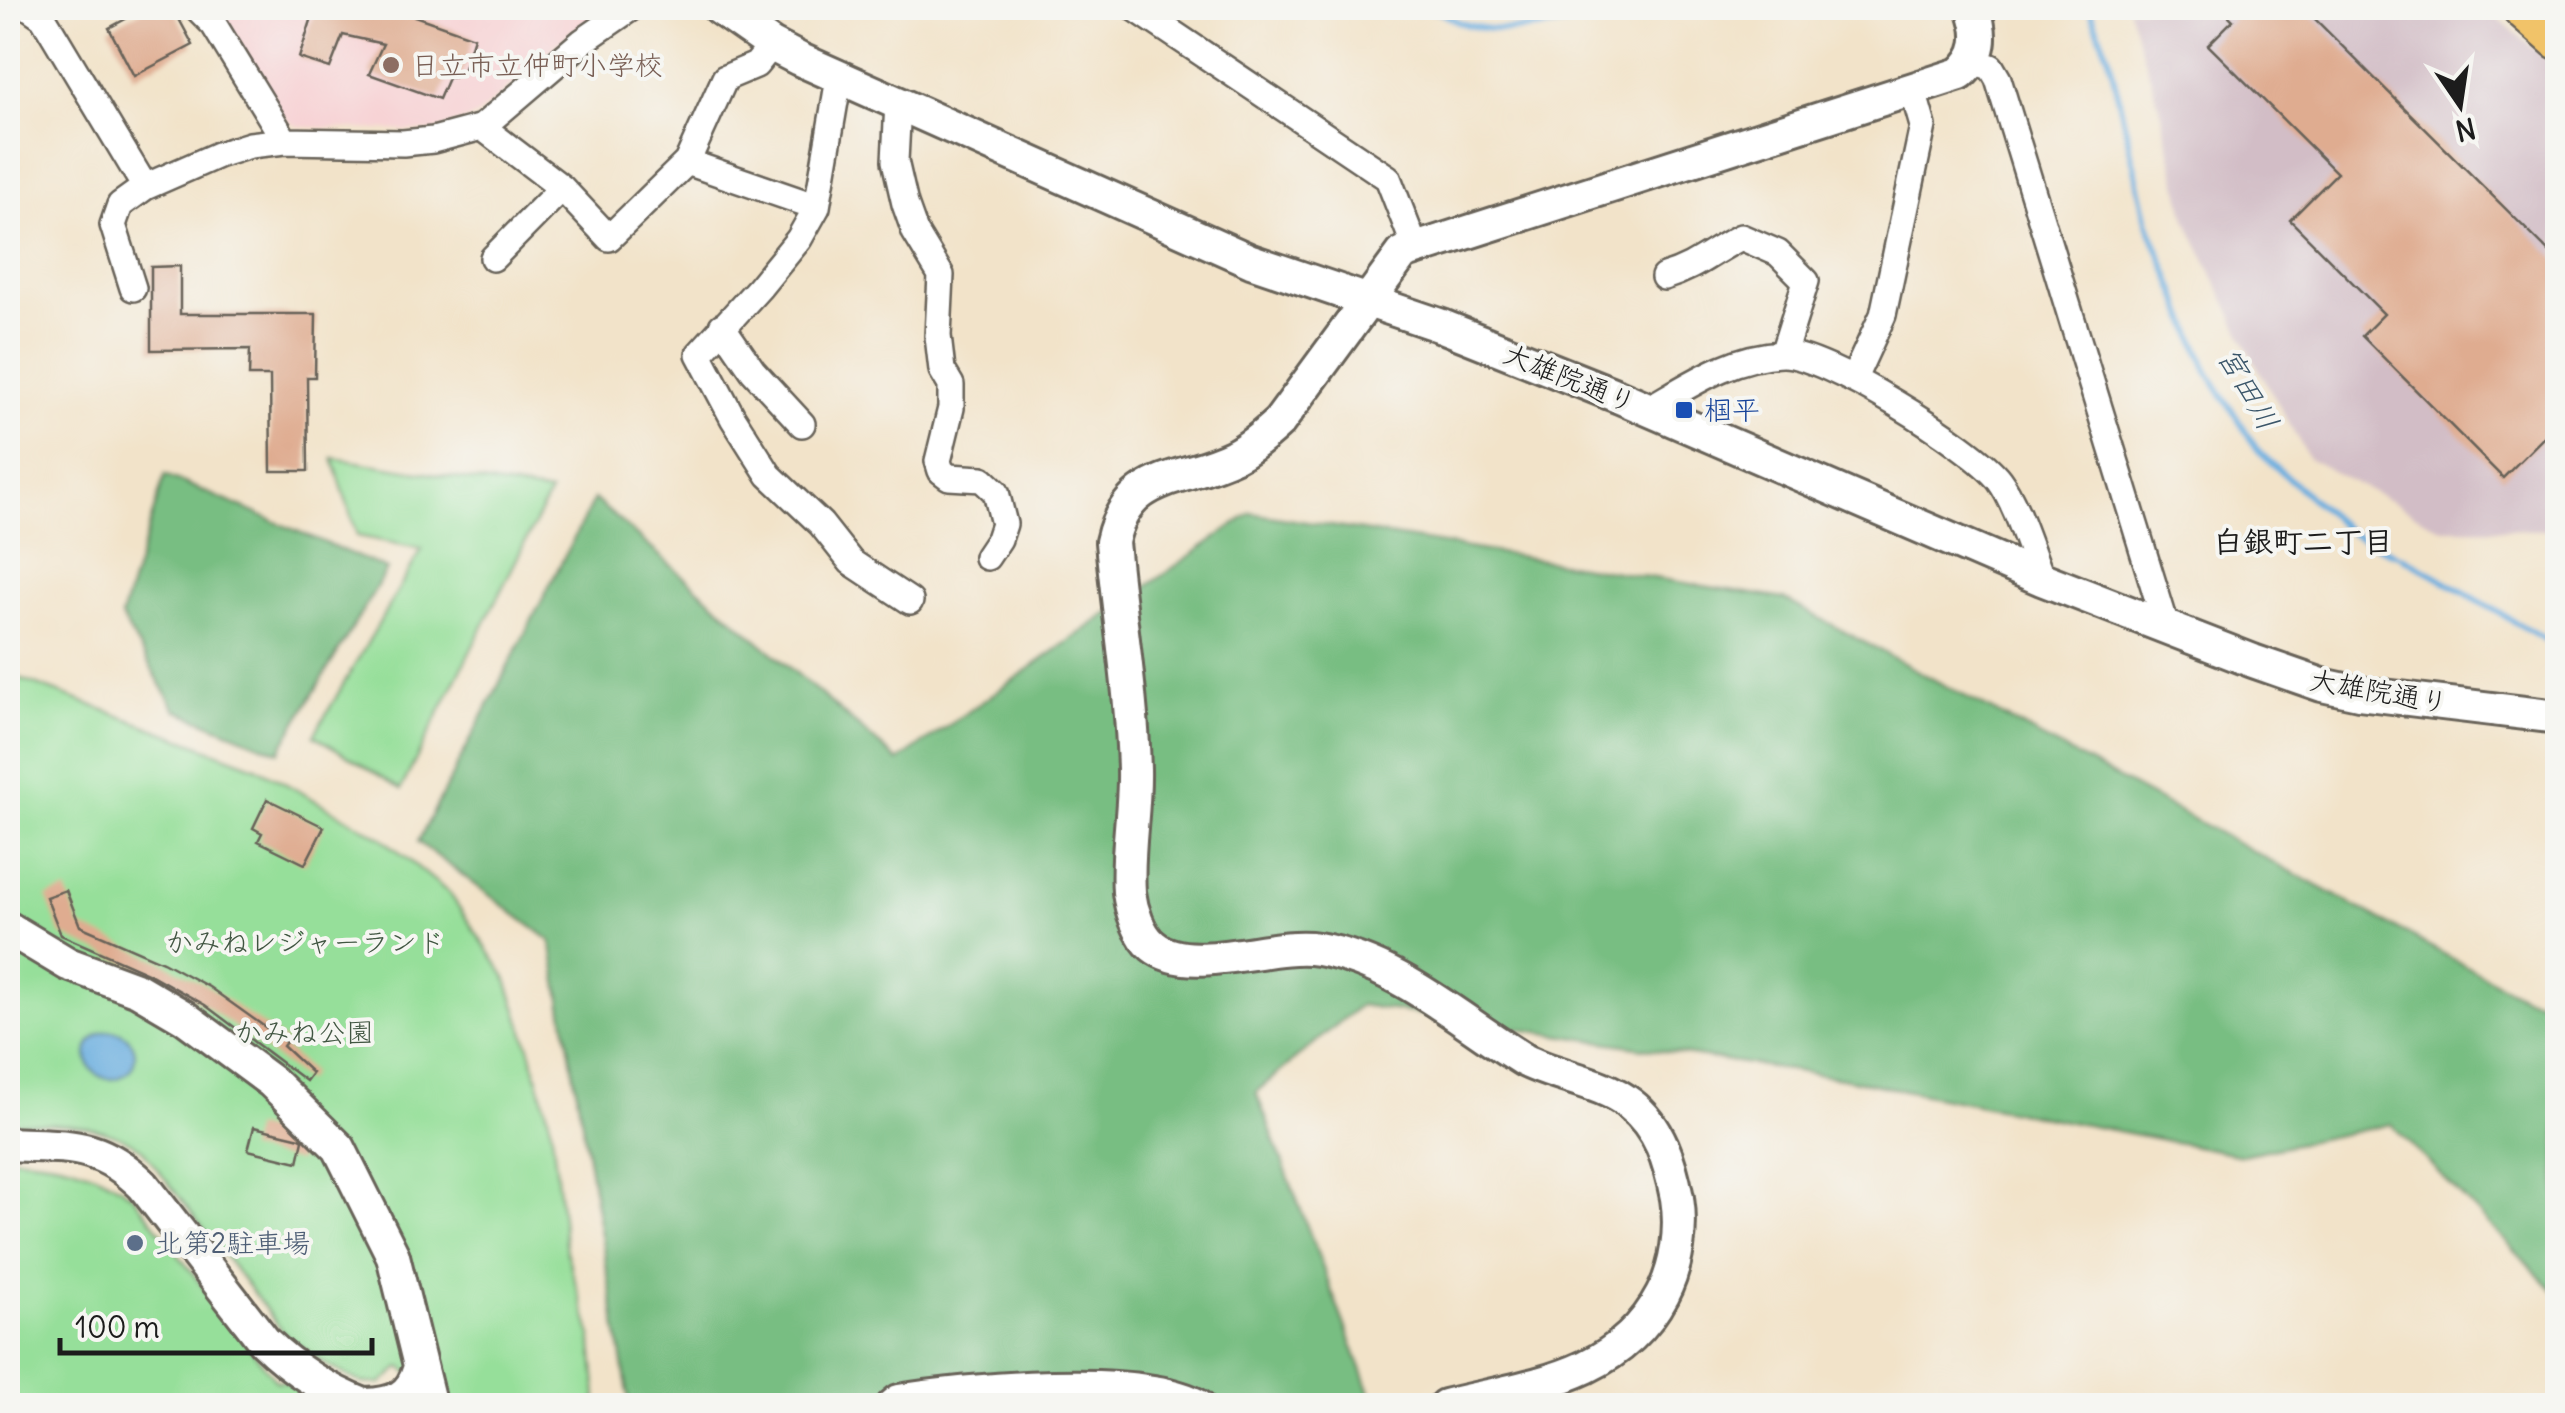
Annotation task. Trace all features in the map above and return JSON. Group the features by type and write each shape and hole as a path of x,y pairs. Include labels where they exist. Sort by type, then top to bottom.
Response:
{"main road":[{"path":"2523,8 2558,40"}],"street":[{"path":"30,8 44,18 145,187"},
{"path":"198,8 214,25 285,141"},
{"path":"133,288 113,225 120,205 145,187 218,155 250,146 285,141 403,143 446,137 482,126 631,8"},
{"name":"大雄院通り","path":"719,8 772,45 840,78 1251,261 1442,326 2166,629 2322,685 2558,717"},
{"path":"1135,8 1388,178 1415,247"},
{"path":"1445,1406 1580,1370 1607,1358 1651,1316 1674,1266 1678,1235 1673,1177 1658,1136 1628,1102 1607,1090 1548,1072 1524,1060 1378,967 1314,948 1181,958 1153,946 1138,925 1129,894 1134,760 1112,542 1116,520 1138,492 1232,456 1279,422 1402,252 1960,74 1974,62 1979,36 1973,8"},
{"path":"482,126 562,188 610,238 688,162 725,78 756,65 772,45"},
{"path":"1974,62 1990,68 1998,79 2166,629"},
{"path":"840,78 818,208 769,276 699,354 769,475 821,524 851,562 910,601"},
{"path":"1854,378 1883,315 1923,126 1913,91"},
{"path":"898,103 895,162 916,232 941,275 938,336 942,370 951,385 951,408 938,461 941,471 950,477 982,479 996,492 1004,524 1000,539 987,556"},
{"path":"688,162 818,208"},
{"path":"493,258 562,188"},
{"path":"1664,277 1695,268 1711,252 1742,237 1778,252 1806,281 1783,354"},
{"path":"722,326 753,371 802,424"},
{"path":"1648,409 1718,368 1783,354 1805,357 1854,378 1980,458 2002,484 2042,579"},
{"path":"8,928 68,964 138,990 184,1017 232,1050 339,1148 393,1256 418,1370 430,1406"},
{"path":"8,1144 85,1149 106,1155 124,1167 153,1198 264,1341 286,1363 329,1391 366,1405 398,1400 411,1389 418,1370"},
{"path":"893,1406 899,1401 952,1392 1071,1388 1162,1392 1184,1397 1198,1406"}],"shaded area":[{"name":"日立市立仲町小学校","path":"210,8 615,8 572,31 477,116 433,132 301,127 290,123 270,100"},
{"path":"2128,8 2487,8 2557,69 2557,534 2552,530 2443,529 2309,459 2252,357 2186,219 2160,108"}],"green space":[{"path":"333,458 550,493 401,789 314,735 422,549 357,536"},
{"path":"165,475 387,569 279,752 176,710 121,617"},
{"path":"594,499 898,761 1251,513 1784,599 2524,997 2557,1004 2557,1294 2391,1124 2242,1155 1841,1078 1360,1005 1256,1092 1375,1405 630,1405 551,941 418,842"},
{"name":"かみねレジャーランド","path":"8,674 256,767 382,838 450,894 506,977 529,1046 551,1126 566,1251 591,1333 597,1397 592,1405 445,1405 434,1389 401,1367 381,1384 362,1383 328,1366 287,1337 142,1149 94,1129 8,1122"},
{"path":"8,1157 74,1166 133,1196 276,1381 285,1382 325,1405 8,1406"}],"water":[{"path":"111,1031 128,1038 135,1055 128,1072 111,1079 94,1072 87,1055 94,1038"}],"building":[{"path":"146,8 173,8 193,45 134,76 109,28"},
{"path":"315,8 392,8 474,37 462,75 448,78 439,99 369,74 383,44 343,35 330,68 299,58"},
{"path":"2221,8 2304,8 2558,261 2557,424 2503,478 2362,336 2384,314 2290,220 2337,173 2208,45 2233,20"},
{"path":"180,266 180,314 316,314 315,377 307,377 308,471 271,471 270,376 249,376 250,349 151,350 151,267"},
{"path":"267,799 324,827 305,864 258,841 262,833 253,828"},
{"path":"66,890 80,926 209,987 286,1042 283,1046 312,1073 306,1081 205,1005 148,973 61,935 46,897"},
{"path":"254,1127 303,1140 298,1162 248,1150"}],"waterway":[{"name":"宮田川","path":"1431,8 1459,22 1495,29 1559,25 1614,8"},
{"name":"宮田川","path":"2089,8 2109,57 2147,221 2208,372 2258,451 2349,532 2412,562 2558,647"}],"place":[{"name":"日立市立仲町小学校","path":"391,65"},
{"name":"椢平","path":"1684,410"},
{"name":"北第2駐車場","path":"135,1243"}],"district":[{"name":"白銀町二丁目","path":"2303,542"}],"park label":[{"name":"かみね公園","path":"304,1032"}]}
